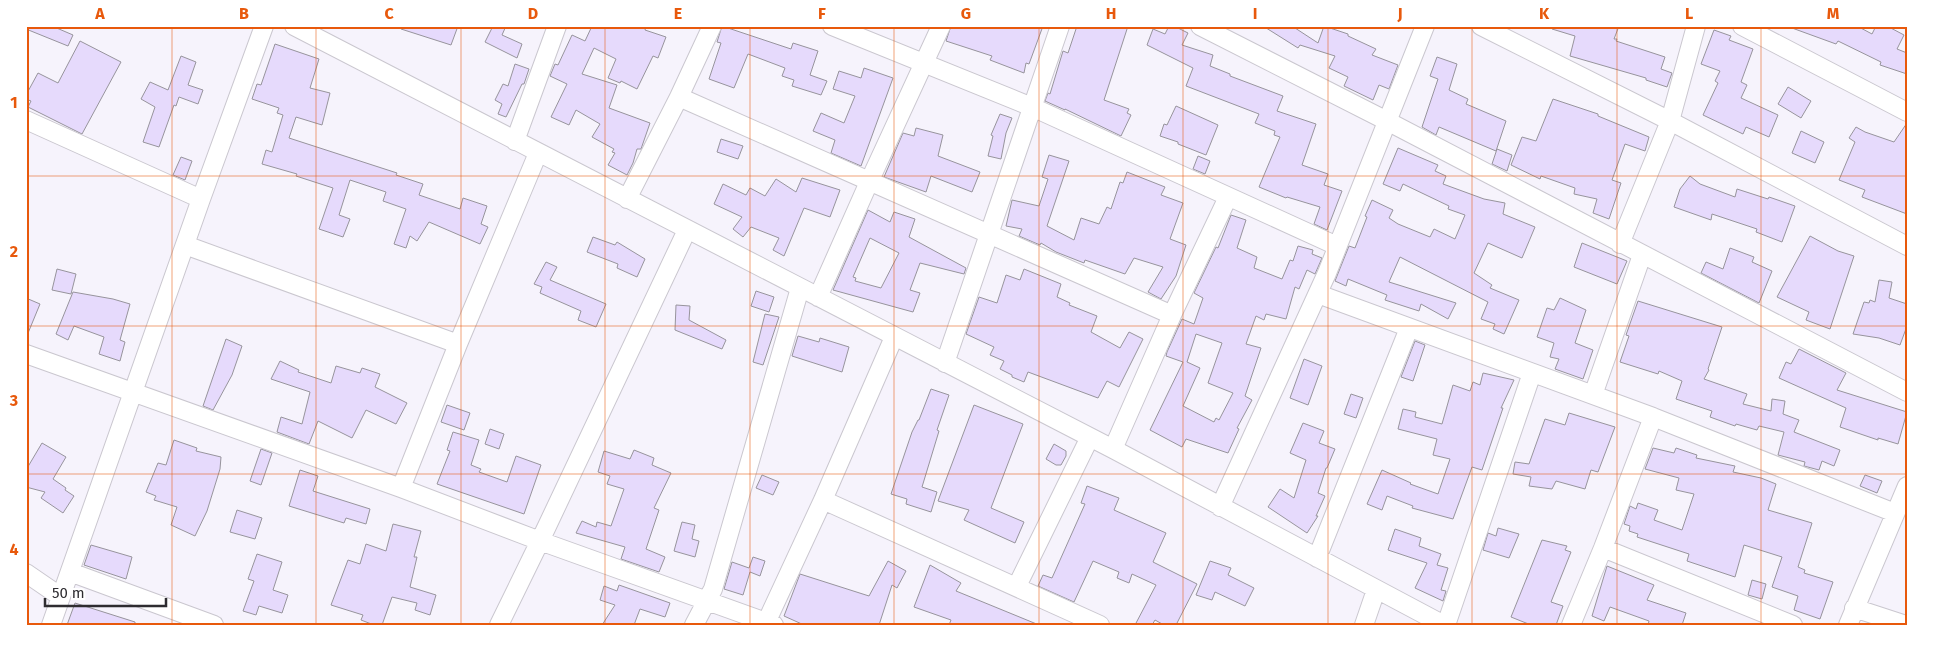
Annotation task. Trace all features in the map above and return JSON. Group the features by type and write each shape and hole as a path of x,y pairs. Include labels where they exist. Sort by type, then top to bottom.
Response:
{"street":[{"path":"51,625 264,26"},
{"path":"294,26 315,31 515,141 1113,449 1445,625 1532,373"},
{"path":"515,141 557,26"},
{"path":"627,199 712,26"},
{"path":"832,26 1032,108 1337,246"},
{"path":"818,297 941,26"},
{"path":"945,363 1060,26"},
{"path":"1200,26 1387,121 1907,392"},
{"path":"1220,507 1318,294 1425,26"},
{"path":"1481,26 1670,121 1907,246"},
{"path":"1620,244 1670,121 1696,26"},
{"path":"1751,28 1907,112"},
{"path":"679,96 1172,315"},
{"path":"26,120 201,199"},
{"path":"401,488 458,344 538,153"},
{"path":"1113,449 1172,315 1228,197"},
{"path":"499,625 687,230"},
{"path":"185,245 458,344"},
{"path":"1593,395 1642,255"},
{"path":"694,625 713,589 800,288"},
{"path":"1318,294 1653,417 1895,513"},
{"path":"1316,558 1409,328"},
{"path":"26,354 401,488 540,541 708,600 769,624 894,336"},
{"path":"1571,625 1603,548 1653,417"},
{"path":"1017,586 1090,438"},
{"path":"1906,625 1851,617 1907,486"},
{"path":"823,500 1100,625"},
{"path":"1603,548 1793,625"},
{"path":"70,572 214,625"},
{"path":"26,573 61,597"},
{"path":"1364,625 1376,590"}],"building":[{"path":"26,26 52,26 73,35 68,46 26,29"},
{"path":"401,26 458,26 451,45 401,29"},
{"path":"493,26 506,26 502,35 522,44 517,58 485,42"},
{"path":"592,26 646,26 645,30 666,37 658,58 653,56 637,89 621,81 620,83 608,78 616,59 594,48 582,74 617,85 609,108 650,123 641,149 637,149 627,175 608,165 615,153 612,152 614,149 592,137 600,124 576,110 569,125 551,117 567,84 550,76 555,64 558,65 572,35 585,41"},
{"path":"722,26 791,49 793,43 818,51 810,75 827,81 821,95 792,86 794,80 782,76 785,68 748,54 734,88 709,79 721,43 717,42"},
{"path":"951,26 1043,26 1029,64 1026,63 1024,73 990,60 992,56 946,41"},
{"path":"1077,26 1128,26 1104,100 1129,109 1127,113 1131,115 1121,136 1045,101 1048,93 1050,94 1063,51 1068,53"},
{"path":"1169,26 1174,26 1188,33 1182,45 1213,55 1210,66 1230,74 1230,76 1283,96 1277,111 1316,124 1302,165 1328,174 1324,185 1342,191 1327,230 1314,224 1320,207 1286,198 1259,187 1280,137 1274,135 1275,131 1255,123 1259,114 1186,86 1193,68 1147,45 1153,29 1165,34"},
{"path":"1263,26 1292,26 1318,43 1324,26 1348,34 1348,36 1376,49 1372,55 1398,65 1389,89 1379,85 1373,100 1344,86 1348,77 1329,68 1335,56 1300,45 1298,48"},
{"path":"1553,26 1619,26 1614,39 1617,39 1616,41 1665,57 1661,69 1672,73 1667,87 1646,80 1646,78 1570,56 1575,36 1552,29"},
{"path":"1792,26 1857,26 1872,34 1876,26 1887,26 1904,35 1897,49 1907,53 1907,74 1880,65 1881,62 1838,41 1836,44 1792,28"},
{"path":"1714,30 1731,36 1729,40 1753,49 1741,82 1747,85 1741,98 1778,115 1769,137 1746,127 1743,134 1703,115 1718,83 1715,81 1720,71 1701,64"},
{"path":"80,41 121,62 82,134 28,107 31,101 26,99 26,95 38,73 58,83"},
{"path":"275,44 319,59 310,88 330,93 322,125 296,117 289,138 397,173 396,175 423,184 419,195 460,209 463,198 487,206 481,224 488,227 480,244 429,222 417,241 410,236 406,248 394,244 406,209 383,201 386,192 350,180 339,215 350,219 343,237 319,229 333,188 296,176 297,174 262,164 266,150 272,152 283,115 277,113 279,108 252,99 257,84 261,85"},
{"path":"181,56 196,62 188,85 203,90 198,104 179,97 176,106 174,105 159,147 143,142 155,107 141,99 150,82 168,90"},
{"path":"1437,57 1457,64 1449,90 1468,99 1466,104 1506,121 1496,151 1439,127 1436,135 1422,127 1438,79 1430,76"},
{"path":"515,64 529,69 524,84 522,84 506,117 498,114 502,104 495,100 503,84 508,86"},
{"path":"864,68 893,78 861,166 831,153 835,140 813,131 821,113 844,123 855,96 833,89 839,71 861,78"},
{"path":"1788,87 1811,101 1801,118 1778,104"},
{"path":"1553,99 1598,114 1598,116 1649,137 1645,151 1625,144 1612,180 1621,183 1609,219 1593,213 1597,199 1574,194 1575,188 1541,176 1540,179 1511,165 1522,137 1536,141"},
{"path":"1176,106 1218,125 1206,155 1160,136 1164,124 1167,125"},
{"path":"1000,114 1012,118 1006,133 1001,159 988,156 993,136 991,135"},
{"path":"1907,123 1907,214 1862,197 1865,190 1839,180 1855,142 1849,138 1856,127 1894,142"},
{"path":"916,128 943,135 938,156 980,172 972,192 931,176 926,192 884,177 903,133 914,136"},
{"path":"1801,131 1824,142 1815,163 1792,153"},
{"path":"721,139 743,146 738,159 717,152"},
{"path":"1398,148 1438,165 1435,171 1446,176 1443,184 1484,199 1505,203 1503,214 1535,227 1522,258 1488,243 1474,273 1492,285 1490,288 1519,300 1504,334 1493,329 1495,324 1481,319 1488,302 1400,257 1389,282 1456,303 1448,319 1421,304 1419,311 1385,300 1387,295 1348,279 1346,286 1335,281 1349,246 1355,248 1372,200 1393,210 1389,218 1398,224 1430,237 1434,229 1455,239 1465,215 1448,209 1449,206 1403,184 1400,191 1383,184"},
{"path":"1497,149 1512,155 1507,171 1492,164"},
{"path":"1049,155 1069,161 1047,226 1074,240 1081,218 1099,224 1107,207 1111,209 1120,182 1123,183 1127,172 1165,187 1161,195 1183,203 1170,239 1186,245 1176,276 1161,299 1148,292 1163,267 1134,258 1125,274 1085,260 1084,263 1056,252 1041,243 1040,245 1019,236 1022,229 1006,226 1012,200 1039,206 1048,179 1042,177"},
{"path":"1198,156 1210,161 1205,174 1193,169"},
{"path":"181,157 192,161 185,180 173,175"},
{"path":"1690,176 1700,184 1735,197 1737,189 1795,206 1782,242 1756,232 1757,229 1712,214 1711,220 1674,207 1680,189"},
{"path":"802,178 840,190 830,217 804,208 784,256 773,250 779,238 751,227 743,237 733,229 742,217 714,204 723,184 746,195 750,188 765,196 776,179 796,192"},
{"path":"868,210 890,222 894,212 915,219 909,237 966,268 964,274 920,263 910,290 920,293 913,312 833,290","holes":["870,238 899,253 881,288 855,281 856,278 853,277"]},
{"path":"1231,215 1246,220 1237,248 1257,257 1254,268 1282,279 1290,260 1293,261 1298,246 1313,250 1312,254 1322,258 1315,274 1307,270 1299,289 1295,287 1286,319 1266,314 1264,320 1256,316 1246,344 1261,348 1245,396 1252,400 1237,428 1239,429 1228,453 1186,439 1182,447 1150,430 1183,362 1166,356 1167,352 1182,319 1194,324 1203,298 1194,293 1216,247 1218,248","holes":["1196,334 1222,343 1208,383 1233,393 1219,420 1216,418 1214,422 1183,406 1200,368 1187,362"]},
{"path":"1810,236 1838,251 1854,256 1830,329 1806,320 1809,312 1777,297"},
{"path":"593,237 615,245 617,242 645,259 637,277 617,268 618,264 587,252"},
{"path":"1582,243 1627,261 1617,284 1574,267"},
{"path":"1730,248 1754,257 1752,262 1772,271 1759,303 1701,273 1706,262 1723,269"},
{"path":"546,262 557,267 550,280 606,304 596,327 578,320 581,311 540,293 542,287 534,284"},
{"path":"57,269 76,274 71,294 52,290"},
{"path":"1024,269 1061,284 1057,297 1070,303 1069,305 1097,316 1091,332 1120,348 1129,332 1143,339 1119,387 1107,381 1098,398 1028,372 1024,382 1000,369 1004,361 990,355 994,347 966,334 979,297 997,303 1006,275 1020,280"},
{"path":"1879,280 1892,282 1889,298 1907,304 1907,326 1900,345 1879,338 1853,334 1864,302 1869,303 1870,300 1875,302"},
{"path":"756,291 774,297 769,312 751,306"},
{"path":"73,292 130,304 120,340 125,342 120,361 99,354 104,337 74,326 68,340 56,334"},
{"path":"26,298 40,304 26,338"},
{"path":"1560,298 1586,310 1575,343 1593,350 1583,379 1555,369 1559,359 1550,357 1554,343 1537,337 1547,308 1554,310"},
{"path":"1638,301 1722,327 1709,370 1704,379 1747,394 1743,404 1771,411 1772,399 1785,401 1783,414 1799,420 1794,432 1840,450 1834,466 1822,461 1819,470 1804,466 1805,462 1778,455 1784,432 1759,426 1757,430 1736,424 1735,426 1710,417 1712,411 1676,399 1682,381 1659,371 1658,374 1620,362 1629,336 1626,335"},
{"path":"676,305 690,306 689,320 726,340 722,349 675,330"},
{"path":"765,314 779,317 763,365 753,362"},
{"path":"798,336 819,342 820,338 849,347 842,372 792,356"},
{"path":"226,339 242,346 232,375 213,410 203,406"},
{"path":"1415,341 1425,345 1413,381 1401,377"},
{"path":"1799,349 1846,373 1837,390 1907,412 1898,444 1878,438 1878,440 1840,427 1846,408 1779,378 1786,362 1791,364"},
{"path":"1304,359 1322,366 1308,405 1290,398"},
{"path":"280,361 299,370 298,372 331,383 336,366 360,373 362,368 380,374 375,387 407,403 396,424 366,410 352,438 318,421 309,444 277,432 281,417 302,424 310,392 271,379"},
{"path":"1483,373 1514,380 1501,408 1503,408 1482,470 1472,467 1453,519 1412,508 1413,506 1387,496 1382,510 1367,504 1382,470 1410,484 1438,494 1450,459 1433,455 1437,439 1398,429 1403,409 1416,412 1415,417 1442,424 1453,385 1470,391 1473,382 1480,385"},
{"path":"931,389 949,395 937,430 939,431 922,487 937,492 931,512 906,504 907,499 891,494 912,432 919,420"},
{"path":"1351,394 1363,398 1356,418 1344,414"},
{"path":"447,405 470,413 464,430 441,422"},
{"path":"974,405 1023,424 991,508 1024,522 1015,543 964,520 969,510 938,501"},
{"path":"1569,413 1615,427 1598,472 1591,470 1585,489 1556,481 1552,489 1529,486 1531,477 1513,474 1515,462 1529,464 1545,419 1565,425"},
{"path":"1303,423 1324,431 1319,443 1335,449 1326,468 1318,493 1325,496 1316,516 1318,516 1307,533 1268,507 1280,489 1294,498 1306,460 1290,453"},
{"path":"490,429 504,434 499,449 485,444"},
{"path":"453,432 479,440 471,465 481,469 479,472 507,482 516,456 541,465 524,514 437,484 450,451 447,450"},
{"path":"174,440 197,448 196,451 221,457 220,469 207,511 195,536 171,525 177,507 154,500 156,496 146,492 158,463 166,465"},
{"path":"42,443 66,457 53,479 74,496 63,513 41,498 45,492 26,487 26,470"},
{"path":"1054,444 1066,451 1066,456 1061,465 1056,465 1046,459"},
{"path":"1653,448 1674,453 1676,448 1697,455 1696,458 1735,466 1733,472 1761,478 1776,484 1768,510 1812,523 1798,567 1805,570 1804,573 1833,582 1820,619 1794,610 1798,596 1772,587 1782,557 1744,545 1735,577 1687,561 1689,554 1637,537 1638,534 1629,531 1630,526 1624,524 1630,506 1636,509 1638,503 1658,510 1654,520 1682,530 1694,494 1676,490 1679,478 1645,469"},
{"path":"261,449 272,453 261,485 250,481"},
{"path":"634,450 654,458 652,465 671,473 654,508 659,510 646,549 665,557 659,572 621,559 625,547 576,533 582,521 596,527 597,522 611,526 624,489 607,484 610,476 598,472 604,451 630,459"},
{"path":"300,470 318,476 313,491 370,509 366,524 346,518 344,523 289,506"},
{"path":"762,475 779,482 773,495 756,488"},
{"path":"1865,475 1882,481 1877,493 1860,486"},
{"path":"1087,486 1119,498 1114,510 1166,533 1153,562 1197,584 1176,625 1164,625 1155,620 1152,625 1135,625 1156,585 1132,574 1129,583 1117,578 1119,572 1093,561 1074,602 1038,586 1043,575 1052,578 1085,504 1081,503"},
{"path":"237,510 262,518 255,539 230,532"},
{"path":"682,522 695,525 692,539 699,541 695,557 674,551"},
{"path":"393,524 421,531 414,557 417,557 410,587 436,595 430,615 415,610 417,603 392,597 382,625 374,625 361,620 363,615 331,605 348,560 360,564 366,544 386,551"},
{"path":"1498,528 1519,534 1509,558 1483,550 1488,533 1496,536"},
{"path":"1395,529 1421,538 1419,546 1441,554 1437,565 1448,568 1441,590 1446,591 1443,601 1415,588 1427,563 1388,550"},
{"path":"1542,540 1567,546 1565,550 1571,552 1551,602 1563,606 1556,625 1531,625 1511,617"},
{"path":"91,545 132,557 126,579 84,565"},
{"path":"257,554 282,562 273,590 288,595 282,613 259,606 256,615 243,611 254,581 248,579"},
{"path":"753,557 765,561 760,576 750,572 743,595 724,589 732,562 749,568"},
{"path":"888,561 906,571 897,588 892,585 879,625 804,625 784,616 800,574 869,596"},
{"path":"1210,561 1231,568 1228,575 1254,588 1245,606 1215,592 1212,600 1196,595"},
{"path":"930,565 961,583 956,591 1039,625 949,625 951,620 914,607"},
{"path":"1607,566 1654,585 1647,600 1686,613 1682,625 1648,625 1649,621 1610,607 1604,621 1592,616"},
{"path":"1752,580 1766,584 1762,599 1748,595"},
{"path":"619,585 670,603 665,617 640,609 634,625 602,625 615,605 600,600 604,586 617,591"},
{"path":"75,603 135,622 135,625 67,625"}]}
